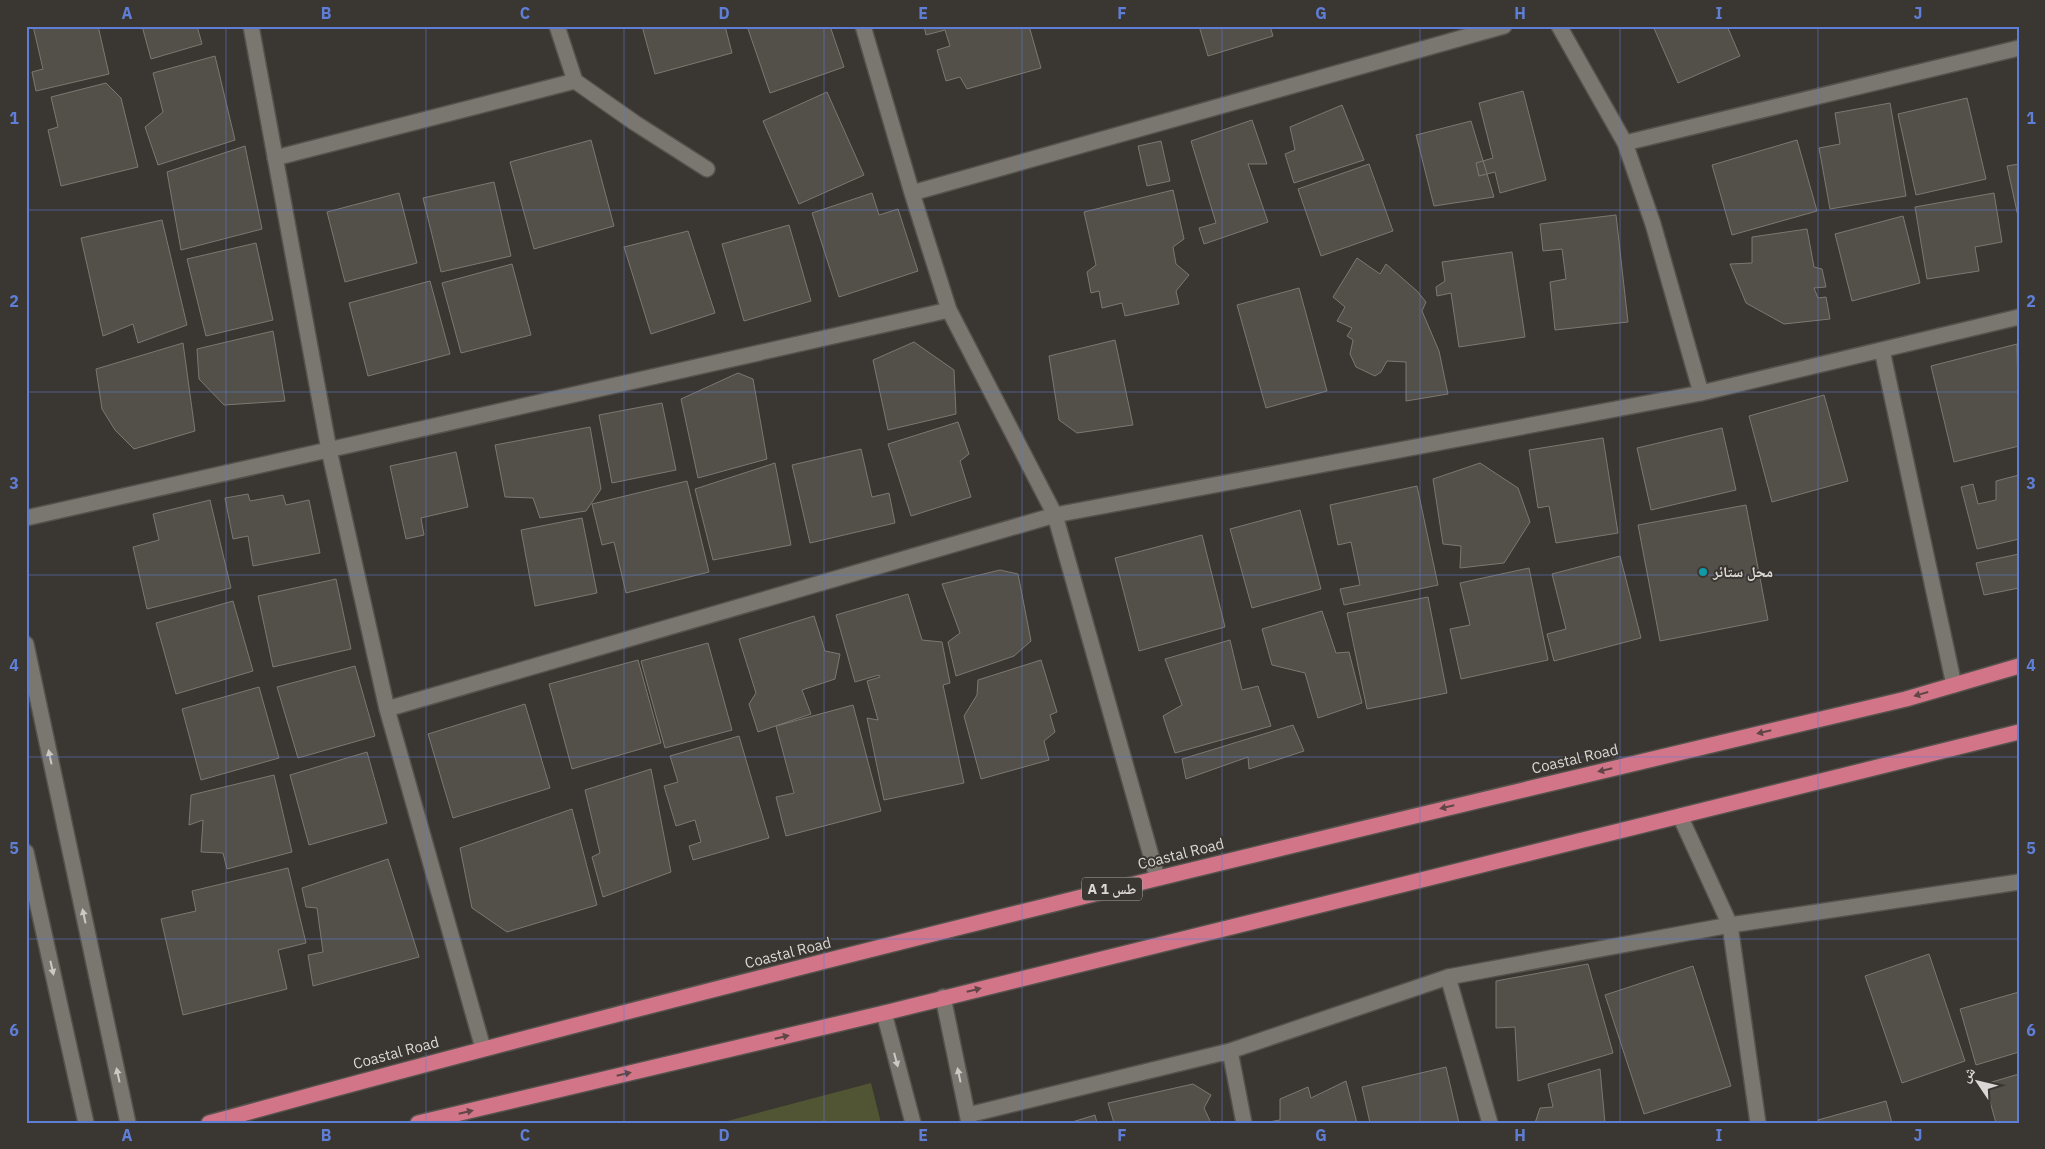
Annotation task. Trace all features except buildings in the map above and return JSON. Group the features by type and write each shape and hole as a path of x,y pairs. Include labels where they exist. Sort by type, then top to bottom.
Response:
{"highway":[{"name":"Coastal Road","path":"209,1123 483,1048 1158,877 1896,701 2019,666"},
{"path":"418,1123 884,1013 2019,732"}],"street":[{"path":"251,26 329,450 387,709 483,1048"},
{"path":"557,26 575,81 635,123 707,169"},
{"path":"863,26 912,193 949,310 1055,515 1158,877"},
{"path":"912,193 1504,26"},
{"path":"1559,26 1625,143 1653,224 1701,393"},
{"path":"1625,143 2019,48"},
{"path":"275,158 575,81"},
{"path":"26,518 949,310"},
{"path":"387,709 1055,515 1701,393 2019,317"},
{"path":"1882,350 1954,685"},
{"path":"26,644 128,1123"},
{"path":"1680,816 1730,925 1758,1123"},
{"path":"26,852 86,1123"},
{"path":"943,997 968,1119 1230,1050 1448,977 1730,925 2019,882"},
{"path":"1448,977 1490,1123"},
{"path":"884,1013 913,1123"},
{"path":"1230,1050 1244,1123"}],"green space":[{"path":"871,1083 881,1123 720,1123"}],"place":[{"name":"محل ستائر","path":"1703,572"}]}
